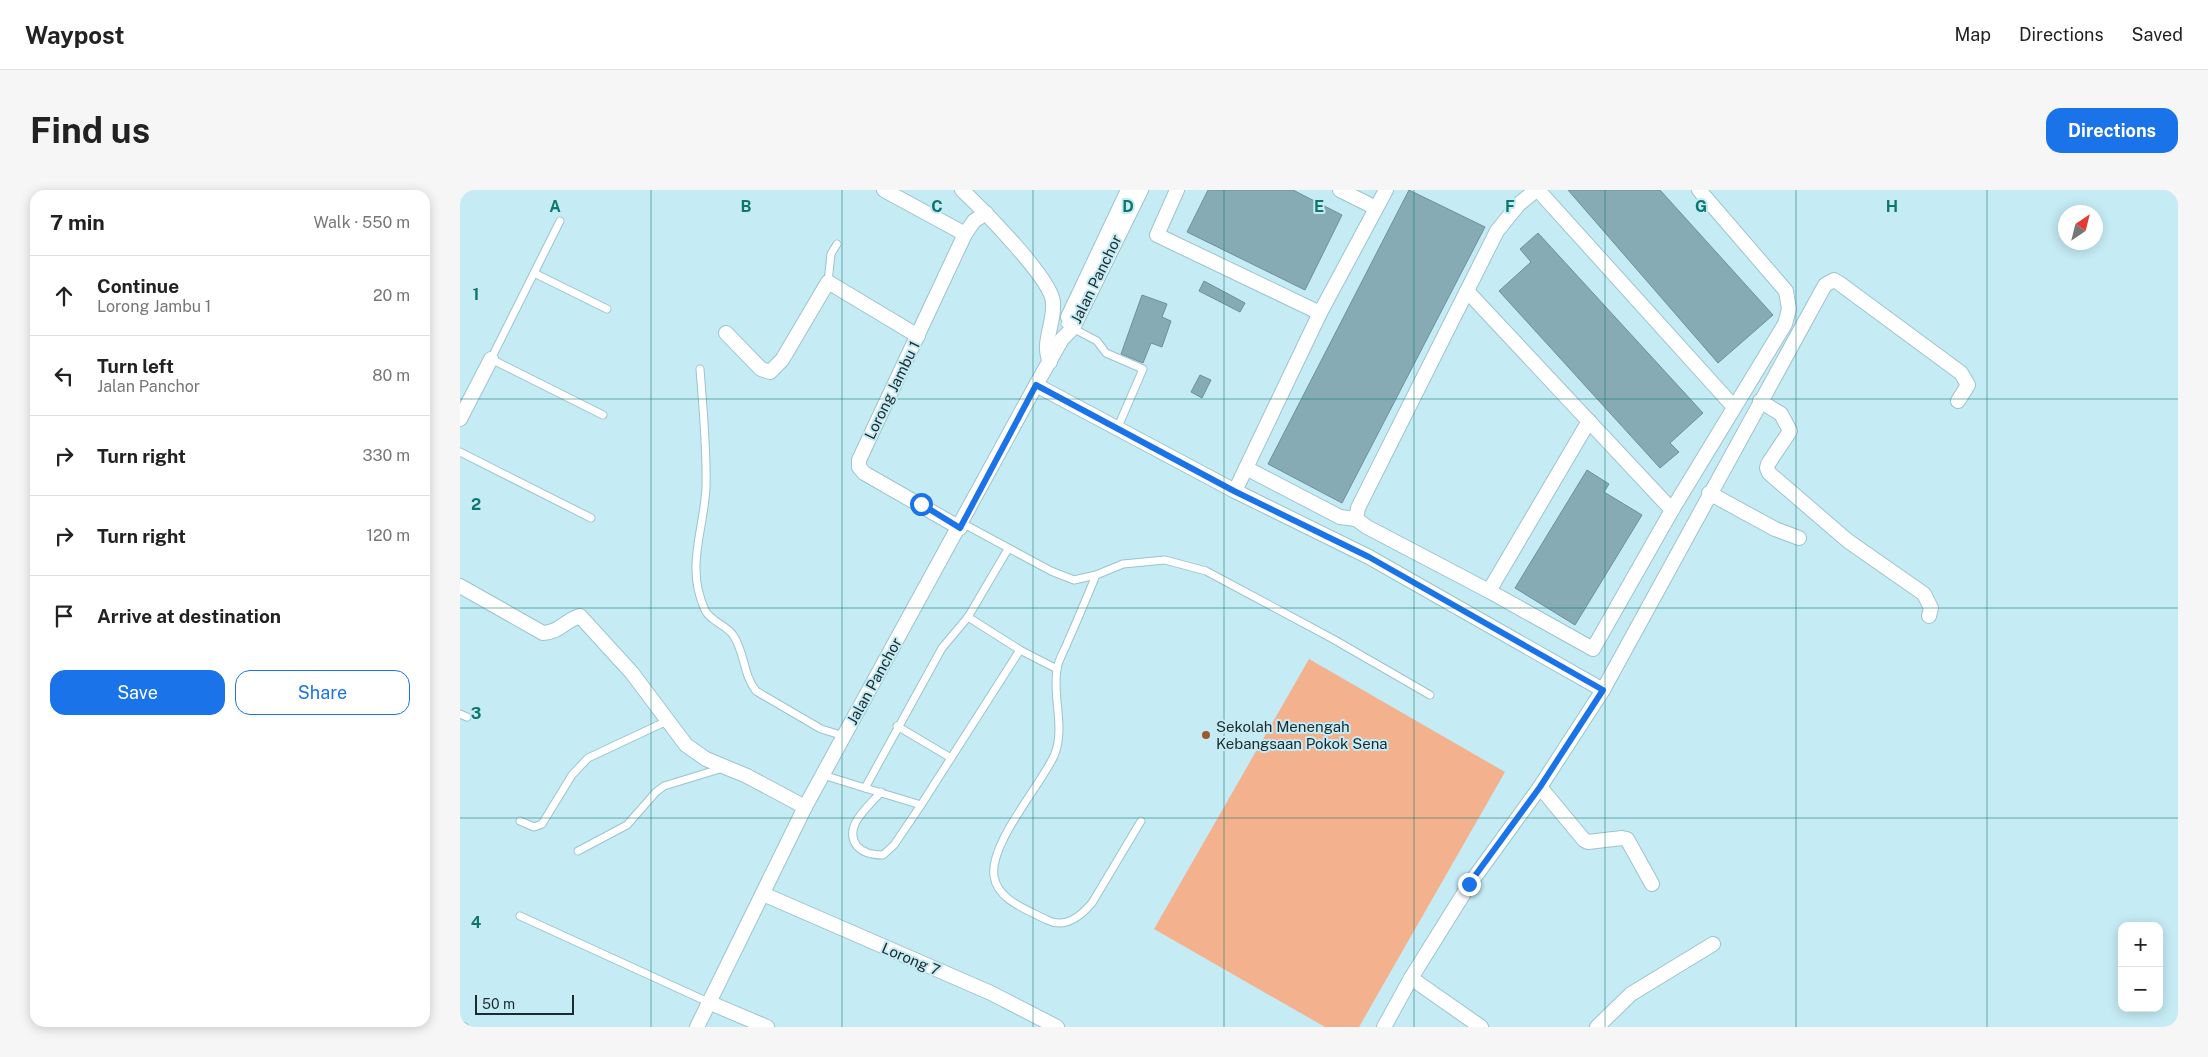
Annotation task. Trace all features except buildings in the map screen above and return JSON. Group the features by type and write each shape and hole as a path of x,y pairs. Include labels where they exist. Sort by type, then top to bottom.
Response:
{"street":[{"path":"884,190 965,234"},
{"path":"962,190 986,212 1050,292 1053,310 1046,351 1050,362"},
{"name":"Jalan Panchor","path":"1069,326 1128,190"},
{"name":"Jalan Panchor","path":"697,1027 805,807 961,526 1141,190"},
{"path":"1177,190 1157,235 1320,313"},
{"path":"1340,190 1376,208"},
{"path":"1234,491 1320,313 1386,190"},
{"path":"1356,519 1358,508 1497,231 1519,204 1537,190 1734,406"},
{"path":"1246,468 1340,516 1356,519 1367,527 1489,591 1593,649 1672,510 1785,324 1789,309 1786,291 1699,190"},
{"name":"Lorong Jambu 1","path":"961,526 864,473 859,467 863,449 965,234 974,221 986,212"},
{"path":"1384,1027 1411,978 1469,884 1540,787 1603,690 1709,493 1825,285 1834,280 1961,373 1968,385 1958,401"},
{"path":"726,333 761,369 770,372 782,360 828,282 918,336"},
{"path":"1467,291 1672,510"},
{"path":"460,419 491,359"},
{"path":"1036,385 1234,491 1369,557 1603,690"},
{"path":"1760,401 1781,414 1790,431 1768,464 1769,473 1848,541 1924,594 1931,608 1929,616"},
{"path":"1489,591 1589,422"},
{"path":"1709,493 1770,526 1799,538"},
{"path":"460,586 543,633 554,632 570,619 580,616 632,674 686,745 706,759 726,767 805,807"},
{"path":"1540,787 1584,840 1588,842 1616,838 1627,839 1652,884"},
{"name":"Lorong 7","path":"763,894 991,993 1057,1027"},
{"path":"1597,1027 1632,994 1712,944"},
{"path":"1411,978 1481,1027"},
{"path":"708,1002 767,1027"}],"lane":[{"path":"560,221 491,359 604,416"},
{"path":"828,282 831,254 837,244"},
{"path":"534,273 607,309"},
{"path":"1069,326 1097,341 1106,353 1143,369 1117,429"},
{"path":"700,369 706,466 705,498 695,557 699,595 706,613 733,635 749,682 756,691 821,729 844,736"},
{"path":"460,452 590,518"},
{"path":"961,526 1061,577 1074,580 1096,575 1122,564 1156,560 1165,560 1206,571 1326,635 1430,695"},
{"path":"865,788 942,648 968,617 1008,549"},
{"path":"1096,575 1057,669 1058,742 1048,767 1012,824 996,857 993,874 996,886 1003,895 1052,922 1062,923 1071,920 1082,915 1092,903 1141,821"},
{"path":"968,617 1020,650 1057,669"},
{"path":"881,792 855,823 852,830 853,839 859,848 875,855 883,855 894,845 1020,650"},
{"path":"460,714 468,718"},
{"path":"520,821 534,828 542,824 572,775 588,758 667,721"},
{"path":"898,726 951,758"},
{"path":"578,851 627,825 656,792 664,786 726,767"},
{"path":"823,775 921,805"},
{"path":"520,916 708,1002"},
{"path":"460,1025 465,1027"}],"shaded area":[{"path":"1309,659 1505,772 1359,1027 1325,1027 1154,929"}],"place":[{"name":"Sekolah Menengah Kebangsaan Pokok Sena","path":"1206,735"}],"route":[{"path":"921,504 960,528 1036,385 1234,491 1279,514 1330,536 1603,690 1540,787 1469,884"}]}
